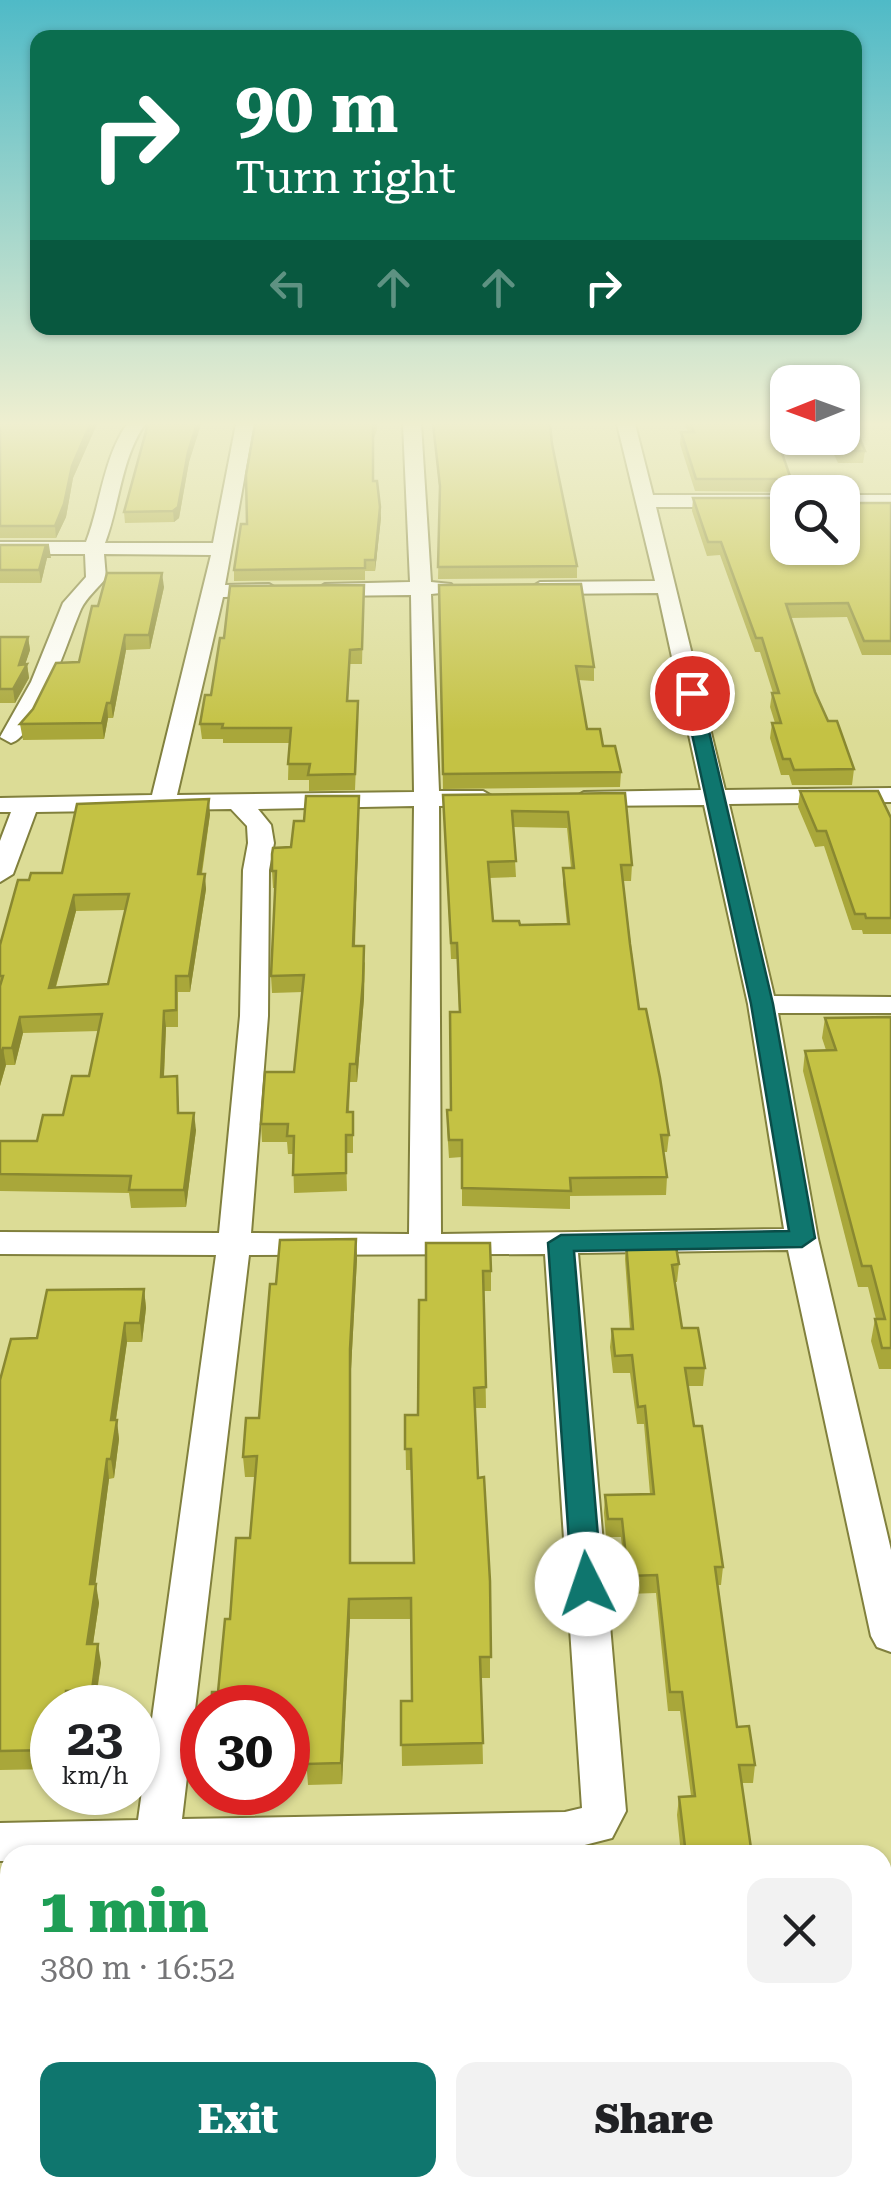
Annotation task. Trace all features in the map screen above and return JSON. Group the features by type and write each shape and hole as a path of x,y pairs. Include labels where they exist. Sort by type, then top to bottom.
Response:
{"street":[{"path":"11,736 42,682 73,604 96,578 94,547 102,526"},
{"path":"163,801 226,526"},
{"path":"419,526 429,988 425,1246"},
{"path":"652,526 762,1004 802,1238 891,1636"},
{"path":"0,548 222,549"},
{"path":"517,588 667,586"},
{"path":"214,591 461,588"},
{"path":"560,798 891,796"},
{"path":"0,874 13,805 502,798"},
{"path":"157,1842 234,1244 254,1016 256,870 261,842 258,826 240,803"},
{"path":"762,1004 891,1005"},
{"path":"0,1242 425,1246 802,1238"},
{"path":"0,1842 157,1842 566,1831 597,1824 604,1811 561,1243"}],"building":[{"path":"241,526 378,526 375,560 365,560 365,568 234,570"},
{"path":"439,526 569,526 577,566 438,567"},
{"path":"703,526 770,526 770,565 860,565 860,526 891,526 891,641 864,641 848,603 786,604 815,692 828,721 837,721 854,769 794,770 790,759 783,759 772,723 781,723 772,693 779,693 762,638 756,638 721,542 708,542"},
{"path":"0,545 46,545 39,570 0,570"},
{"path":"107,573 162,573 149,635 125,635 111,703 107,703 102,723 20,724 33,709 56,663 79,662 92,606 98,606"},
{"path":"581,584 594,667 576,666 587,729 600,729 603,746 615,746 621,772 443,774 439,585"},
{"path":"364,585 362,649 350,650 347,701 358,701 355,774 308,775 310,764 288,764 291,728 222,728 223,724 200,724 205,695 211,695 220,638 224,638 230,586"},
{"path":"0,637 28,637 19,665 27,664 13,689 0,689"},
{"path":"800,791 878,791 891,818 891,918 855,914 826,831 817,831"},
{"path":"625,793 632,865 621,865 639,1009 646,1009 669,1135 661,1135 667,1177 570,1178 571,1191 462,1188 462,1140 449,1140 447,1110 451,1110 450,1012 460,1012 457,943 451,943 443,795","holes":["512,811 568,812 574,868 563,868 569,924 493,921 488,862 516,861"]},
{"path":"306,796 359,796 353,946 364,946 363,981 356,1064 350,1064 347,1112 353,1112 353,1135 346,1135 346,1173 293,1175 294,1136 287,1136 288,1124 261,1124 265,1072 294,1072 304,975 271,976 276,871 272,871 272,854 273,848 291,847 294,821 304,821"},
{"path":"209,799 198,874 205,874 189,976 176,976 176,1010 164,1011 161,1077 177,1076 178,1113 194,1113 184,1190 129,1190 131,1176 0,1174 0,1141 37,1141 43,1115 63,1115 72,1076 89,1076 102,1014 20,1017 12,1048 3,1048 0,1060 0,945 18,880 29,880 31,873 62,873 77,804","holes":["129,894 108,984 49,988 74,895"]},
{"path":"891,1017 891,1348 882,1348 875,1319 885,1319 871,1266 862,1266 805,1051 836,1050 825,1018"},
{"path":"356,1239 350,1349 350,1563 414,1563 411,1449 405,1449 405,1415 418,1415 419,1300 426,1300 426,1243 490,1243 491,1271 483,1271 486,1387 474,1388 478,1478 484,1477 490,1581 491,1657 480,1657 483,1743 401,1745 401,1701 412,1701 411,1598 349,1599 341,1763 310,1764 310,1685 219,1685 225,1619 230,1619 236,1538 250,1538 257,1456 243,1457 246,1418 259,1418 270,1284 276,1284 280,1240"},
{"path":"675,1241 679,1264 672,1265 682,1328 698,1328 705,1368 685,1368 694,1426 702,1426 723,1567 715,1567 737,1727 749,1726 755,1765 739,1765 751,1845 685,1845 679,1797 695,1796 682,1692 670,1692 657,1575 628,1576 622,1519 608,1519 605,1495 654,1494 645,1406 638,1407 632,1355 615,1356 612,1329 633,1329 626,1242"},
{"path":"144,1289 140,1323 125,1323 111,1420 117,1420 111,1459 107,1459 90,1584 96,1584 87,1644 98,1644 93,1685 30,1685 30,1750 0,1751 0,1380 11,1339 37,1338 47,1290"}],"route":[{"path":"587,1584 561,1243 802,1238 762,1004 692,693"}]}
